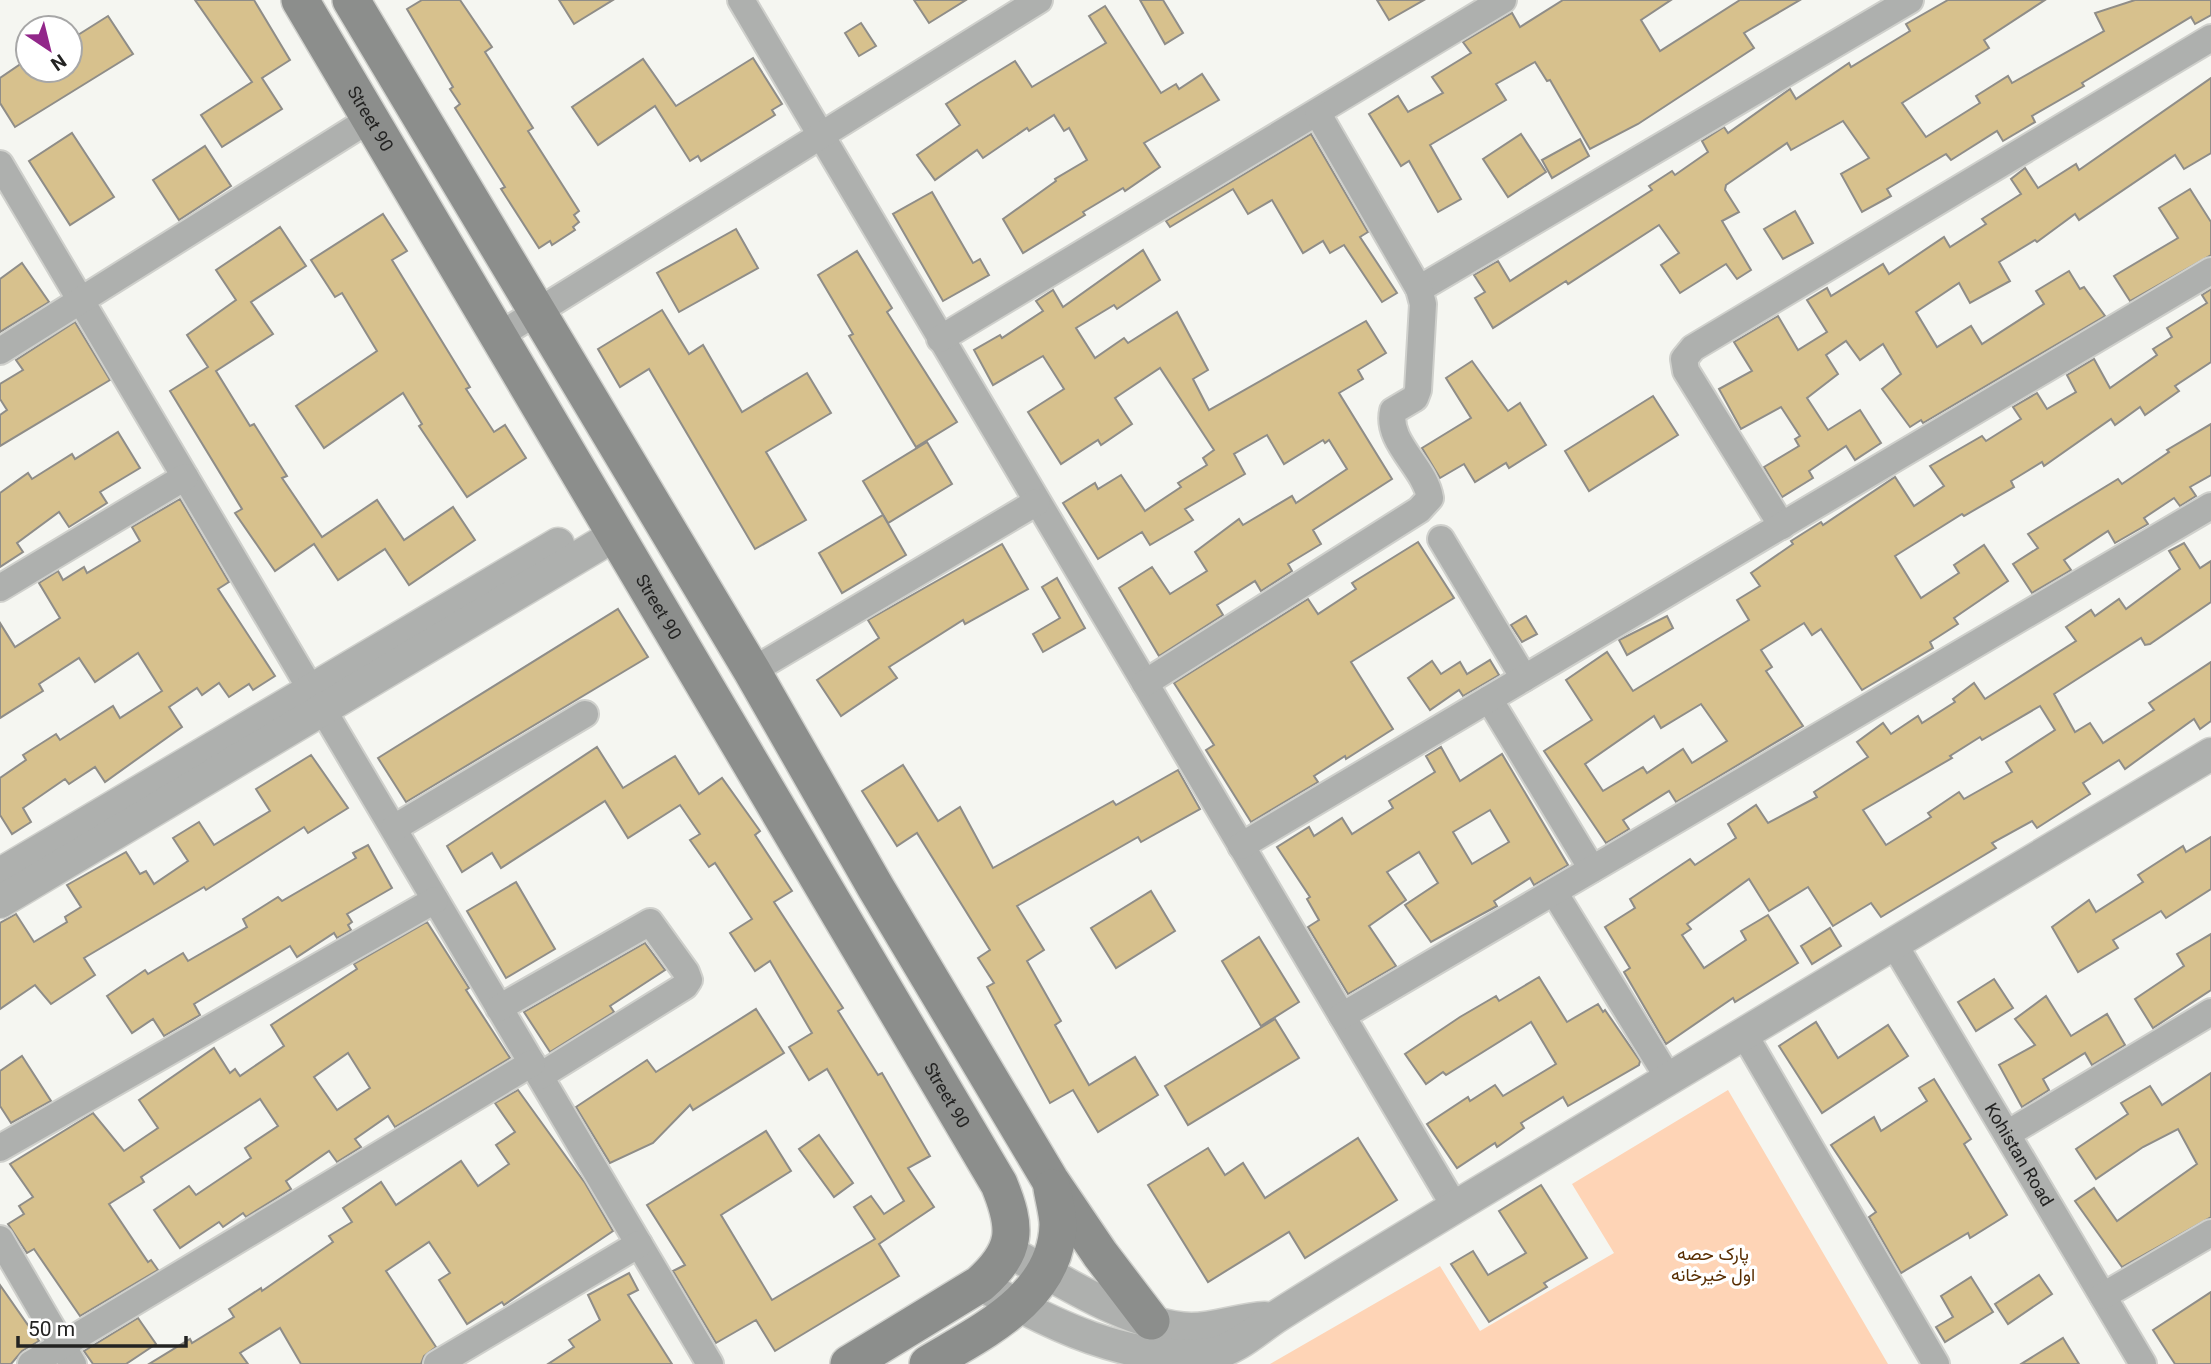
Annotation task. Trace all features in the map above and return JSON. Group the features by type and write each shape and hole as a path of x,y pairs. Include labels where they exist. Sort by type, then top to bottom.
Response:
{"main road":[{"name":"Street 90","path":"300,0 999,1184 1010,1234"},
{"path":"351,0 536,314 752,671 876,888 1050,1180 1114,1274 1151,1321"},
{"path":"928,1364 1019,1307 1044,1271 1055,1247 1058,1224 1050,1180"},
{"path":"849,1364 980,1284 994,1271 1010,1234"}],"street":[{"path":"741,0 1455,1207"},
{"path":"500,335 1039,0"},
{"path":"940,339 1318,114 1503,0"},
{"path":"1419,289 1910,0"},
{"path":"1782,526 1686,371 1684,359 1704,341 2211,38"},
{"path":"1145,683 1419,510 1430,498 1428,482 1392,428 1391,419 1393,411 1415,398 1418,390 1423,304 1419,289 1318,114"},
{"path":"0,351 370,119"},
{"path":"0,164 710,1364"},
{"path":"1241,846 2211,271"},
{"path":"0,588 185,477"},
{"path":"752,671 1037,502"},
{"path":"1342,1016 2211,506"},
{"path":"0,902 317,701 610,525"},
{"path":"1441,539 1524,678"},
{"path":"1489,699 1592,869"},
{"path":"0,874 317,701"},
{"path":"394,828 585,714"},
{"path":"980,1284 1019,1307 1111,1347 1145,1357 1177,1360 1216,1353 1241,1343 1274,1318 1455,1207 2211,754"},
{"path":"1554,892 1669,1079"},
{"path":"0,1148 435,900"},
{"path":"32,1364 67,1355 536,1069 685,986 689,980 650,922 499,1008"},
{"name":"Kohistan Road","path":"1894,944 2143,1364"},
{"path":"2007,1134 2211,1012"},
{"path":"1744,1034 1936,1364"},
{"path":"2103,1296 2211,1233"},
{"path":"1010,1234 1044,1271 1151,1321 1189,1329 1216,1328 1274,1318"},
{"path":"0,1239 67,1355"},
{"path":"437,1364 639,1244"}],"green space":[{"name":"پارک حصه اول خیرخانه","path":"1728,1090 1888,1364 1270,1364 1440,1266 1480,1331 1614,1253 1572,1184"}],"building":[{"path":"195,0 254,0 290,60 262,78 282,109 222,147 201,115 252,82"},
{"path":"422,0 460,0 492,47 485,52 533,128 528,131 579,211 574,215 579,222 573,227 575,230 552,245 550,241 539,248 501,189 505,187 455,108 460,104 450,89 453,87 407,9"},
{"path":"559,0 613,0 574,24"},
{"path":"914,0 966,0 929,23"},
{"path":"1140,0 1163,0 1183,33 1165,44"},
{"path":"1377,0 1424,0 1389,20"},
{"path":"1563,0 1671,0 1641,20 1660,51 1740,0 1800,0 1744,33 1754,48 1638,124 1590,149 1550,80 1547,81 1535,62 1496,84 1506,100 1430,145 1461,199 1438,212 1409,161 1401,166 1369,114 1398,96 1408,112 1443,93 1432,77 1471,53 1463,42 1512,13 1520,27"},
{"path":"1948,0 2045,0 1984,40 1989,48 1902,103 1926,137 1980,103 1976,96 2008,76 2012,83 2104,31 2095,13 2135,0 2211,0 2211,15 2195,24 2191,17 2082,83 2084,86 2032,116 2035,122 2003,141 1997,131 1951,160 1946,154 1887,189 1891,196 1862,212 1841,174 1869,158 1843,121 1791,150 1787,143 1726,185 1725,190 1739,212 1722,221 1751,270 1737,279 1726,264 1680,293 1661,265 1679,253 1659,225 1568,284 1566,281 1493,328 1475,298 1485,292 1474,275 1498,261 1510,281 1652,190 1649,186 1672,171 1675,175 1708,152 1702,141 1724,127 1728,133 1790,89 1796,99 1849,63 1851,67 1910,31 1906,24"},
{"path":"1105,6 1161,93 1176,84 1179,89 1202,74 1219,100 1144,143 1160,167 1125,191 1123,188 1083,212 1085,215 1023,253 1003,219 1056,181 1055,179 1087,160 1069,128 1064,131 1054,115 1029,131 1027,128 983,158 977,150 935,180 917,155 960,125 946,104 1015,61 1032,87 1106,43 1089,16"},
{"path":"108,16 133,54 15,127 0,103 0,78 14,68 14,84 84,84 84,31"},
{"path":"861,23 876,46 859,56 845,33"},
{"path":"753,58 782,104 772,110 775,115 701,161 698,156 690,161 655,106 598,145 572,107 643,59 676,106"},
{"path":"2211,78 2211,153 2184,169 2175,155 2079,220 2075,214 2037,242 2035,240 1999,262 2010,281 1970,303 1959,283 1916,312 1937,347 1971,326 1982,344 2044,304 2036,291 2069,271 2080,289 2084,287 2105,316 1923,423 1921,420 1910,427 1882,389 1901,374 1883,344 1860,360 1846,341 1826,355 1838,374 1807,398 1828,430 1860,410 1881,443 1855,460 1846,446 1809,471 1813,478 1782,497 1764,467 1799,446 1795,439 1800,436 1781,407 1741,429 1719,389 1752,371 1734,342 1778,316 1798,350 1827,332 1807,300 1827,288 1831,296 1883,264 1889,274 1944,237 1950,247 1986,224 1982,219 2021,194 2011,179 2025,168 2038,188 2076,164 2079,170"},
{"path":"72,133 114,197 70,225 29,161"},
{"path":"1311,134 1368,232 1360,237 1397,293 1382,302 1344,245 1330,253 1323,241 1303,253 1272,200 1248,214 1233,189 1170,227 1166,221"},
{"path":"1521,134 1546,172 1508,197 1483,159"},
{"path":"1580,139 1589,156 1552,178 1542,160"},
{"path":"205,146 231,186 179,220 153,180"},
{"path":"2190,189 2211,222 2211,255 2130,301 2114,276 2178,238 2159,208"},
{"path":"932,192 973,263 980,259 989,275 943,301 893,214"},
{"path":"1795,211 1813,243 1783,259 1764,229"},
{"path":"383,214 407,251 392,260 470,387 466,389 494,432 505,425 526,458 467,497 419,426 422,424 403,393 324,448 296,406 377,351 342,293 335,297 311,260"},
{"path":"280,227 306,266 251,302 273,334 216,371 250,426 254,424 287,476 282,478 322,537 377,500 404,540 453,507 475,540 409,585 385,549 338,580 314,544 275,571 235,513 242,509 170,391 208,367 187,335 236,300 216,270"},
{"path":"736,229 758,268 679,312 657,273"},
{"path":"1143,250 1160,280 1117,309 1114,305 1076,328 1095,358 1124,338 1128,343 1177,312 1208,370 1193,379 1209,410 1366,321 1386,353 1358,370 1363,379 1339,393 1392,479 1313,530 1321,544 1288,564 1292,571 1261,591 1255,581 1217,605 1223,615 1159,656 1119,588 1152,567 1170,594 1207,571 1195,552 1239,519 1243,525 1292,496 1296,503 1347,469 1329,440 1325,443 1323,440 1284,464 1267,435 1234,454 1245,474 1185,509 1193,520 1150,545 1142,532 1098,559 1063,503 1095,483 1098,489 1121,475 1145,511 1181,487 1178,483 1207,465 1203,458 1214,450 1160,368 1115,398 1132,424 1101,445 1098,440 1061,464 1028,412 1064,389 1043,356 993,385 974,350 1000,335 1002,338 1043,311 1036,301 1053,290 1063,307"},
{"path":"857,251 892,308 887,312 957,422 916,447 849,336 853,334 818,275"},
{"path":"22,263 49,302 0,332 0,279"},
{"path":"2211,289 2211,362 2175,386 2179,391 2145,415 2140,407 2115,425 2111,419 2044,466 2042,462 2011,481 2014,487 1964,516 1962,514 1895,556 1921,598 1959,573 1954,565 1984,545 2008,581 1954,618 1958,624 1930,642 1933,648 1862,690 1821,629 1812,635 1804,623 1761,650 1772,667 1766,671 1803,726 1676,802 1669,791 1623,820 1629,829 1606,843 1544,751 1592,720 1566,680 1607,652 1633,691 1749,620 1737,600 1760,586 1751,573 1793,544 1791,541 1821,522 1823,525 1895,477 1914,506 1944,486 1930,466 1982,436 1986,441 2021,419 2013,407 2037,393 2047,409 2076,392 2067,375 2094,359 2110,388 2157,355 2153,349 2172,337 2167,328 2207,303 2202,295","holes":["1701,704 1727,741 1692,763 1683,749 1647,773 1643,767 1603,791 1585,764 1654,716 1661,728"]},
{"path":"662,310 689,354 703,345 742,412 807,373 831,413 766,452 806,520 755,549 649,369 620,387 598,349"},
{"path":"75,322 110,380 0,446 0,415 7,410 0,399 0,384 23,370 16,360"},
{"path":"1472,361 1508,411 1520,403 1546,445 1509,468 1506,463 1475,482 1464,464 1440,478 1422,448 1471,418 1446,378"},
{"path":"1653,396 1678,435 1589,491 1565,451"},
{"path":"2211,424 2211,475 2190,487 2196,496 2180,506 2174,498 2144,518 2148,524 2115,543 2108,531 2064,560 2071,570 2032,593 2013,564 2038,548 2028,534 2118,479 2122,484 2169,452 2167,450"},
{"path":"118,432 140,468 100,492 107,503 69,527 59,512 17,543 23,552 0,567 0,493 28,473 32,479 72,454 75,459"},
{"path":"927,442 952,484 888,523 863,481"},
{"path":"180,499 229,582 218,589 275,676 253,690 249,684 229,697 219,683 202,695 197,688 169,707 182,727 105,782 95,767 69,784 65,779 23,808 31,822 12,834 0,815 0,778 26,760 23,755 56,734 60,740 113,706 120,718 162,691 138,653 95,682 79,658 39,684 43,691 0,718 0,623 15,647 60,618 39,583 58,571 63,580 84,567 87,573 140,541 132,527"},
{"path":"883,515 906,555 842,593 819,553"},
{"path":"1418,542 1454,598 1351,662 1393,729 1314,776 1318,782 1251,822 1206,750 1214,745 1174,683 1308,599 1318,614 1356,589 1352,583"},
{"path":"2184,543 2200,568 2211,561 2211,602 2150,644 2145,645 2141,638 2054,694 2075,732 2090,723 2103,743 2154,710 2149,703 2211,662 2211,721 2200,729 2194,719 2125,769 2119,760 2083,783 2090,794 2037,828 2032,821 1992,843 1996,848 1881,917 1871,903 1833,926 1808,887 1769,911 1749,879 1687,924 1691,929 1682,935 1704,968 1746,940 1741,931 1768,915 1798,963 1735,1002 1733,998 1666,1044 1624,972 1630,968 1605,927 1635,908 1630,899 1690,859 1695,865 1736,838 1728,824 1756,805 1768,823 1817,797 1814,792 1868,757 1857,742 1883,723 1891,734 1918,716 1922,723 1955,702 1953,699 1974,683 1985,699 2076,641 2066,627 2091,610 2095,616 2119,599 2126,609 2180,569 2169,551","holes":["2040,706 2055,730 2006,762 2012,772 1964,799 1959,792 1928,813 1931,817 1886,845 1863,810 1952,758 1950,756 1980,737 1982,740"]},
{"path":"1002,544 1028,589 965,624 963,620 889,667 897,678 841,716 817,680 879,638 868,620"},
{"path":"1057,578 1085,628 1043,652 1033,634 1060,618 1042,587"},
{"path":"618,609 648,657 406,802 378,758"},
{"path":"1526,616 1537,634 1522,642 1511,625"},
{"path":"1667,616 1673,628 1627,655 1619,640"},
{"path":"1490,660 1499,675 1463,696 1459,690 1430,710 1408,678 1432,661 1441,674 1460,662 1467,674"},
{"path":"597,747 623,788 675,756 699,794 722,778 760,831 755,835 792,891 774,902 843,1008 838,1011 878,1075 882,1073 930,1156 908,1168 934,1207 879,1244 899,1276 775,1351 756,1320 716,1343 673,1271 685,1265 647,1205 766,1131 791,1171 721,1215 772,1300 875,1239 854,1207 871,1196 884,1214 904,1201 827,1069 809,1080 789,1047 812,1033 770,961 755,971 730,933 752,919 715,863 709,867 690,840 700,834 680,805 628,838 605,801 501,868 492,853 462,872 447,846"},
{"path":"1441,747 1460,781 1502,754 1568,865 1534,885 1530,878 1494,901 1497,906 1431,942 1405,905 1438,883 1419,852 1387,872 1406,900 1369,926 1396,966 1348,994 1308,927 1319,920 1307,899 1310,897 1277,847 1309,827 1314,836 1342,818 1352,834 1393,808 1389,801 1435,772 1426,756","holes":["1490,810 1509,842 1472,864 1453,832"]},
{"path":"311,755 348,808 308,833 304,827 206,890 204,887 84,958 95,975 51,1004 35,985 0,1009 0,923 16,914 34,942 67,922 65,917 81,907 67,885 126,852 140,874 146,871 154,884 188,861 173,838 199,822 214,845 270,811 256,789"},
{"path":"903,765 938,821 960,807 993,868 1113,801 1116,805 1178,770 1200,809 1141,842 1138,837 1017,906 1044,950 1027,961 1061,1021 1055,1025 1089,1085 1135,1057 1158,1095 1098,1132 1073,1090 1050,1103 987,987 994,983 978,958 990,950 917,833 897,846 862,791"},
{"path":"2211,837 2211,889 2166,918 2161,911 2113,940 2118,948 2078,972 2052,927 2089,900 2096,912 2143,882 2138,875 2183,846 2186,852"},
{"path":"368,845 392,888 347,914 352,922 348,925 351,930 337,938 334,933 297,957 290,946 194,1004 200,1015 164,1036 153,1019 132,1033 107,996 145,970 148,974 183,953 188,961 247,927 243,919 278,897 282,901 356,858 353,853"},
{"path":"516,882 555,949 506,978 467,911"},
{"path":"1151,891 1175,931 1116,968 1091,928"},
{"path":"427,922 469,988 466,990 510,1058 395,1127 388,1116 355,1139 361,1147 337,1162 329,1151 286,1181 291,1189 246,1217 243,1213 223,1227 219,1222 180,1248 154,1210 189,1186 196,1195 251,1158 245,1148 278,1126 260,1099 141,1177 144,1182 109,1204 148,1262 151,1260 158,1270 80,1316 34,1249 27,1253 8,1224 24,1214 19,1206 33,1197 10,1164 93,1113 124,1151 158,1128 139,1100 214,1048 230,1073 235,1069 240,1076 284,1046 271,1025 357,969 354,964","holes":["348,1053 370,1088 337,1110 314,1077"]},
{"path":"1830,928 1841,946 1812,964 1801,946"},
{"path":"2211,934 2211,990 2153,1028 2135,999 2184,966 2177,954"},
{"path":"1259,937 1299,1002 1261,1026 1222,961"},
{"path":"645,943 665,970 610,1006 614,1012 550,1052 524,1012"},
{"path":"1539,977 1567,1022 1598,1004 1603,1012 1605,1010 1640,1061 1639,1065 1568,1106 1563,1097 1521,1123 1524,1128 1497,1147 1495,1143 1457,1168 1427,1124 1468,1097 1470,1101 1495,1085 1503,1096 1556,1064 1531,1022 1446,1075 1443,1072 1426,1084 1405,1054 1496,996 1499,1001"},
{"path":"1994,979 2013,1008 1976,1031 1958,1002"},
{"path":"2046,996 2071,1036 2107,1014 2125,1045 2092,1065 2085,1053 2043,1079 2049,1090 2022,1107 1999,1065 2035,1045 2015,1019"},
{"path":"756,1009 784,1053 693,1110 690,1105 653,1143 610,1163 576,1107 647,1060 656,1072"},
{"path":"1275,1019 1299,1058 1188,1125 1165,1086"},
{"path":"1816,1022 1838,1058 1888,1025 1908,1056 1822,1113 1779,1046"},
{"path":"22,1056 51,1101 11,1123 0,1106 0,1071"},
{"path":"2211,1073 2211,1217 2122,1267 2075,1201 2094,1188 2117,1221 2197,1164 2178,1129 2143,1147 2096,1179 2076,1149 2128,1114 2121,1103 2150,1086 2162,1105"},
{"path":"1934,1079 1971,1139 1964,1144 2007,1215 1970,1238 1968,1233 1901,1273 1869,1217 1876,1212 1831,1145 1874,1117 1881,1131 1927,1101 1919,1088"},
{"path":"518,1090 585,1183 613,1231 504,1305 502,1302 467,1324 439,1280 450,1273 429,1242 386,1271 436,1347 424,1356 421,1364 301,1364 280,1328 240,1353 248,1364 149,1364 190,1339 192,1343 234,1317 229,1309 261,1288 262,1291 333,1242 329,1236 352,1222 343,1208 381,1182 396,1205 461,1161 478,1186 509,1164 496,1145 515,1132 495,1103"},
{"path":"819,1135 853,1183 834,1197 799,1149"},
{"path":"1358,1138 1397,1200 1305,1258 1289,1232 1208,1282 1148,1185 1208,1148 1225,1175 1243,1163 1265,1198"},
{"path":"1541,1185 1587,1258 1544,1283 1547,1287 1489,1322 1451,1264 1473,1251 1488,1275 1526,1253 1499,1211"},
{"path":"629,1273 638,1290 628,1295 672,1364 548,1364 574,1347 569,1340 600,1320 588,1295"},
{"path":"2039,1275 2052,1294 2008,1324 1995,1304"},
{"path":"1971,1277 1993,1312 1945,1342 1936,1327 1953,1317 1941,1296"},
{"path":"0,1285 39,1341 22,1351 11,1364 0,1364"},
{"path":"2211,1292 2211,1364 2175,1364 2153,1330"},
{"path":"138,1318 156,1344 126,1364 93,1364 84,1351"},
{"path":"2063,1338 2079,1364 2021,1364"}]}
